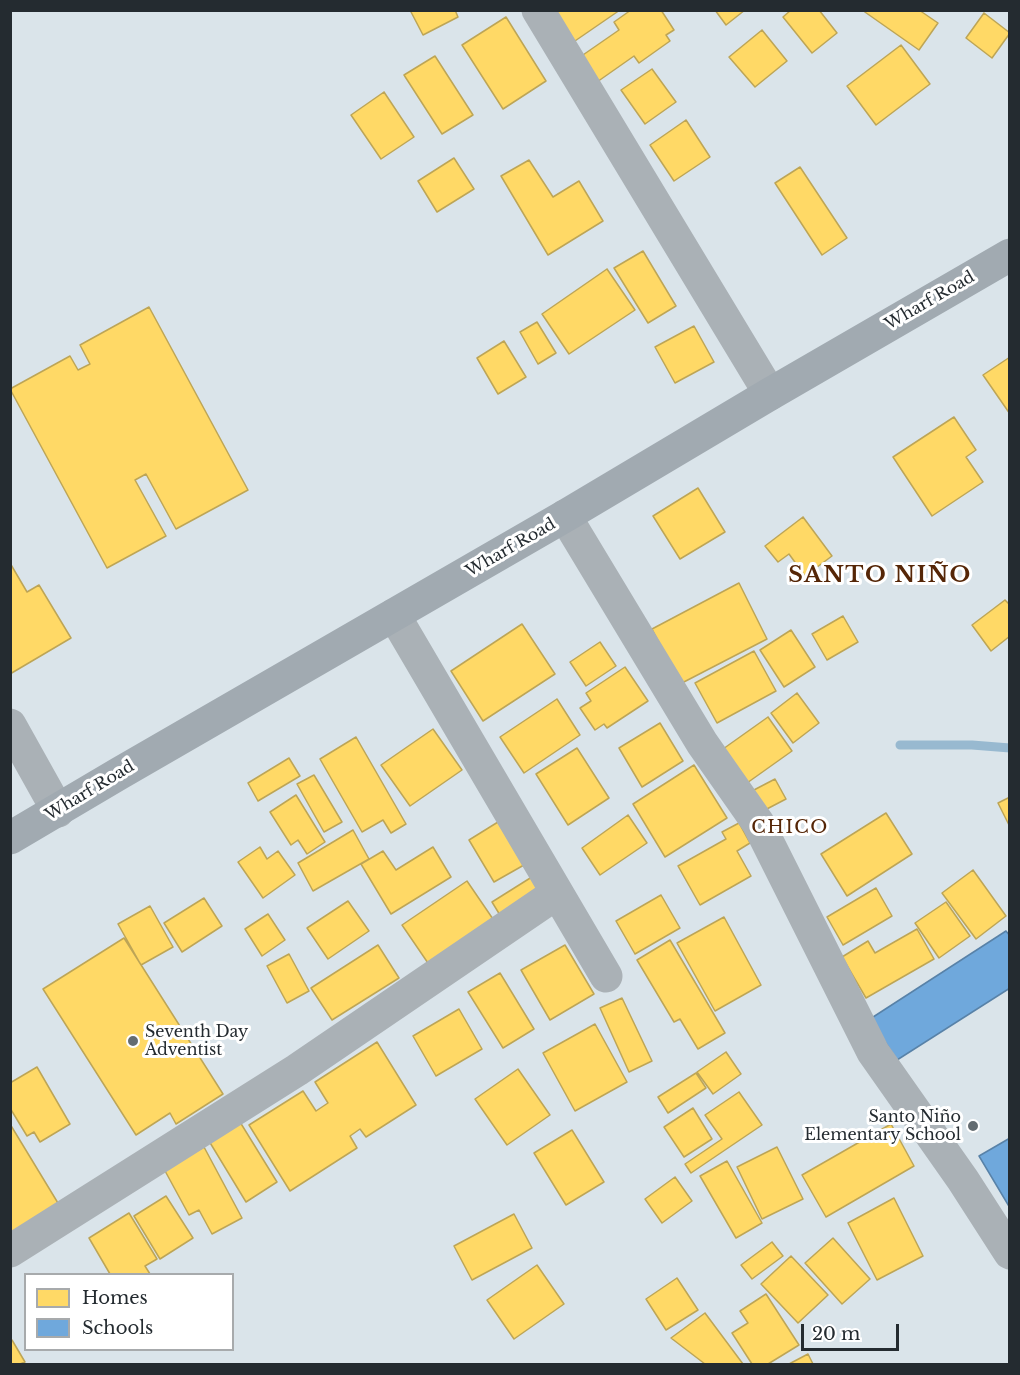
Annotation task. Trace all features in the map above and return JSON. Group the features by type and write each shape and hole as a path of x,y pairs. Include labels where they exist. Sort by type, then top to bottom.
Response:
{"main road":[{"name":"Wharf Road","path":"10,838 566,516 1010,255"}],"street":[{"path":"538,10 770,394"},
{"path":"566,516 702,743 758,824 873,1052 963,1180 1010,1252"},
{"path":"394,615 606,976"},
{"path":"10,725 58,811"},
{"path":"10,1251 297,1070 557,893"}],"building: Homes":[{"path":"410,10 455,10 458,17 423,35"},
{"path":"551,10 620,10 572,43"},
{"path":"631,10 661,10 674,30 666,35 670,41 639,63 634,56 597,82 580,57 619,30 614,22"},
{"path":"715,10 745,10 726,25"},
{"path":"791,10 819,10 837,33 812,53 783,17"},
{"path":"862,10 919,10 938,23 919,50"},
{"path":"984,13 1010,33 992,58 966,38"},
{"path":"506,17 546,81 503,109 462,45"},
{"path":"762,30 787,61 755,87 729,57"},
{"path":"901,45 930,84 876,125 847,86"},
{"path":"435,56 473,115 442,134 404,75"},
{"path":"652,69 676,102 645,124 621,90"},
{"path":"384,92 414,137 381,159 351,115"},
{"path":"686,120 710,157 674,181 650,145"},
{"path":"454,158 474,189 437,212 418,181"},
{"path":"529,160 553,197 579,181 603,221 548,255 501,176"},
{"path":"800,167 847,238 822,255 775,183"},
{"path":"643,251 676,306 648,323 614,268"},
{"path":"607,269 635,310 569,354 542,314"},
{"path":"149,307 248,490 176,529 146,474 135,480 166,536 107,568 10,389 70,356 78,370 90,364 80,345"},
{"path":"537,322 556,353 538,364 520,332"},
{"path":"694,326 714,362 675,383 655,347"},
{"path":"504,341 526,377 498,394 477,358"},
{"path":"1010,357 1010,414 983,375"},
{"path":"954,417 976,450 966,457 983,482 932,516 893,457"},
{"path":"698,488 725,532 680,559 653,516"},
{"path":"803,517 832,556 805,576 789,554 778,562 765,546"},
{"path":"10,563 27,592 39,585 71,638 10,674"},
{"path":"739,583 767,639 680,684 652,629"},
{"path":"1005,600 1010,605 1010,636 991,651 972,625"},
{"path":"843,616 858,642 827,660 812,634"},
{"path":"522,624 555,674 483,721 451,671"},
{"path":"791,630 815,667 784,687 760,650"},
{"path":"600,642 616,666 586,686 570,662"},
{"path":"754,651 776,691 717,723 695,683"},
{"path":"625,667 648,701 607,728 604,724 595,730 580,708 591,701 586,693"},
{"path":"797,693 819,723 793,743 771,713"},
{"path":"557,699 580,735 524,773 500,737"},
{"path":"768,717 792,751 747,783 723,749"},
{"path":"660,723 683,761 642,787 619,748"},
{"path":"433,729 462,770 410,806 381,765"},
{"path":"356,737 406,824 391,833 383,820 362,832 320,759"},
{"path":"577,748 609,798 568,825 536,774"},
{"path":"289,758 300,776 258,801 248,783"},
{"path":"694,765 727,818 665,857 633,804"},
{"path":"314,775 342,822 324,832 297,784"},
{"path":"775,779 786,799 763,811 752,791"},
{"path":"296,795 325,842 307,854 298,840 291,845 270,812"},
{"path":"1010,797 1010,827 998,803"},
{"path":"886,813 912,854 847,896 821,854"},
{"path":"628,815 647,843 600,875 582,848"},
{"path":"498,822 524,865 494,882 469,840"},
{"path":"739,823 750,843 737,851 751,876 700,905 678,866 726,839 722,832"},
{"path":"353,830 369,859 313,891 298,863"},
{"path":"260,847 267,859 278,851 295,875 263,898 238,862"},
{"path":"433,847 451,877 391,914 361,864 383,851 396,870"},
{"path":"973,870 1006,916 976,939 942,893"},
{"path":"535,875 546,893 503,920 492,902"},
{"path":"467,881 495,922 430,966 402,925"},
{"path":"876,888 892,916 843,945 827,917"},
{"path":"661,895 680,928 635,954 616,921"},
{"path":"204,898 222,926 182,952 164,923"},
{"path":"348,901 369,931 328,959 307,928"},
{"path":"946,902 970,936 939,958 915,923"},
{"path":"150,906 173,947 141,965 118,924"},
{"path":"268,914 285,940 262,956 245,929"},
{"path":"724,917 761,985 715,1011 677,943"},
{"path":"917,929 934,959 866,998 842,957 868,941 875,953"},
{"name":"Seventh Day Adventist","path":"124,938 223,1094 176,1124 170,1113 136,1135 43,989"},
{"path":"670,940 725,1033 698,1049 680,1019 674,1022 637,960"},
{"path":"378,945 399,978 332,1020 311,988"},
{"path":"565,945 594,994 550,1020 521,970"},
{"path":"289,954 309,991 287,1003 267,966"},
{"path":"500,973 534,1029 503,1048 468,992"},
{"path":"622,998 652,1061 629,1072 600,1008"},
{"path":"459,1009 482,1049 436,1076 413,1036"},
{"path":"595,1024 627,1082 575,1111 543,1053"},
{"path":"377,1042 416,1105 366,1137 360,1129 350,1136 357,1148 290,1191 249,1125 303,1091 316,1111 328,1103 315,1082"},
{"path":"726,1052 741,1074 713,1094 697,1072"},
{"path":"37,1067 70,1124 40,1142 34,1132 27,1136 10,1108 10,1083"},
{"path":"518,1069 550,1115 507,1145 475,1099"},
{"path":"696,1073 706,1088 668,1113 658,1097"},
{"path":"739,1092 762,1125 691,1173 685,1164 722,1139 705,1115"},
{"path":"693,1108 712,1139 684,1157 664,1127"},
{"path":"240,1122 277,1182 246,1202 209,1141"},
{"path":"10,1124 61,1208 10,1239"},
{"path":"891,1124 914,1166 826,1217 802,1175"},
{"path":"572,1130 604,1182 566,1205 534,1153"},
{"path":"204,1147 242,1218 212,1234 199,1210 189,1215 164,1169"},
{"path":"777,1147 803,1199 762,1219 737,1167"},
{"path":"727,1161 762,1223 736,1238 700,1176"},
{"path":"675,1177 692,1201 662,1223 645,1199"},
{"path":"166,1196 193,1238 160,1259 134,1216"},
{"path":"894,1198 923,1256 877,1280 848,1223"},
{"path":"129,1213 157,1259 145,1266 149,1273 109,1273 89,1238"},
{"path":"514,1214 532,1248 472,1280 454,1246"},
{"path":"833,1238 870,1279 842,1304 805,1263"},
{"path":"772,1242 783,1256 752,1279 741,1265"},
{"path":"791,1256 828,1295 798,1323 761,1284"},
{"path":"537,1265 564,1304 514,1339 487,1300"},
{"path":"677,1278 698,1310 666,1330 646,1299"},
{"path":"766,1294 799,1345 768,1364 752,1364 732,1333 748,1323 740,1311"},
{"path":"705,1313 743,1364 705,1364 671,1338"},
{"path":"12,1340 25,1362 10,1364 10,1341"},
{"path":"808,1354 813,1364 789,1364"}],"building: Schools":[{"path":"1006,931 1010,936 1010,988 897,1060 870,1019"},
{"path":"1010,1138 1010,1208 979,1156"}],"waterway":[{"path":"900,745 972,745 1010,748"}],"place":[{"name":"Seventh Day Adventist","path":"133,1041"},
{"name":"Santo Niño Elementary School","path":"973,1126"}],"district":[{"name":"SANTO NIÑO","path":"880,576"},
{"name":"CHICO","path":"790,828"}]}
